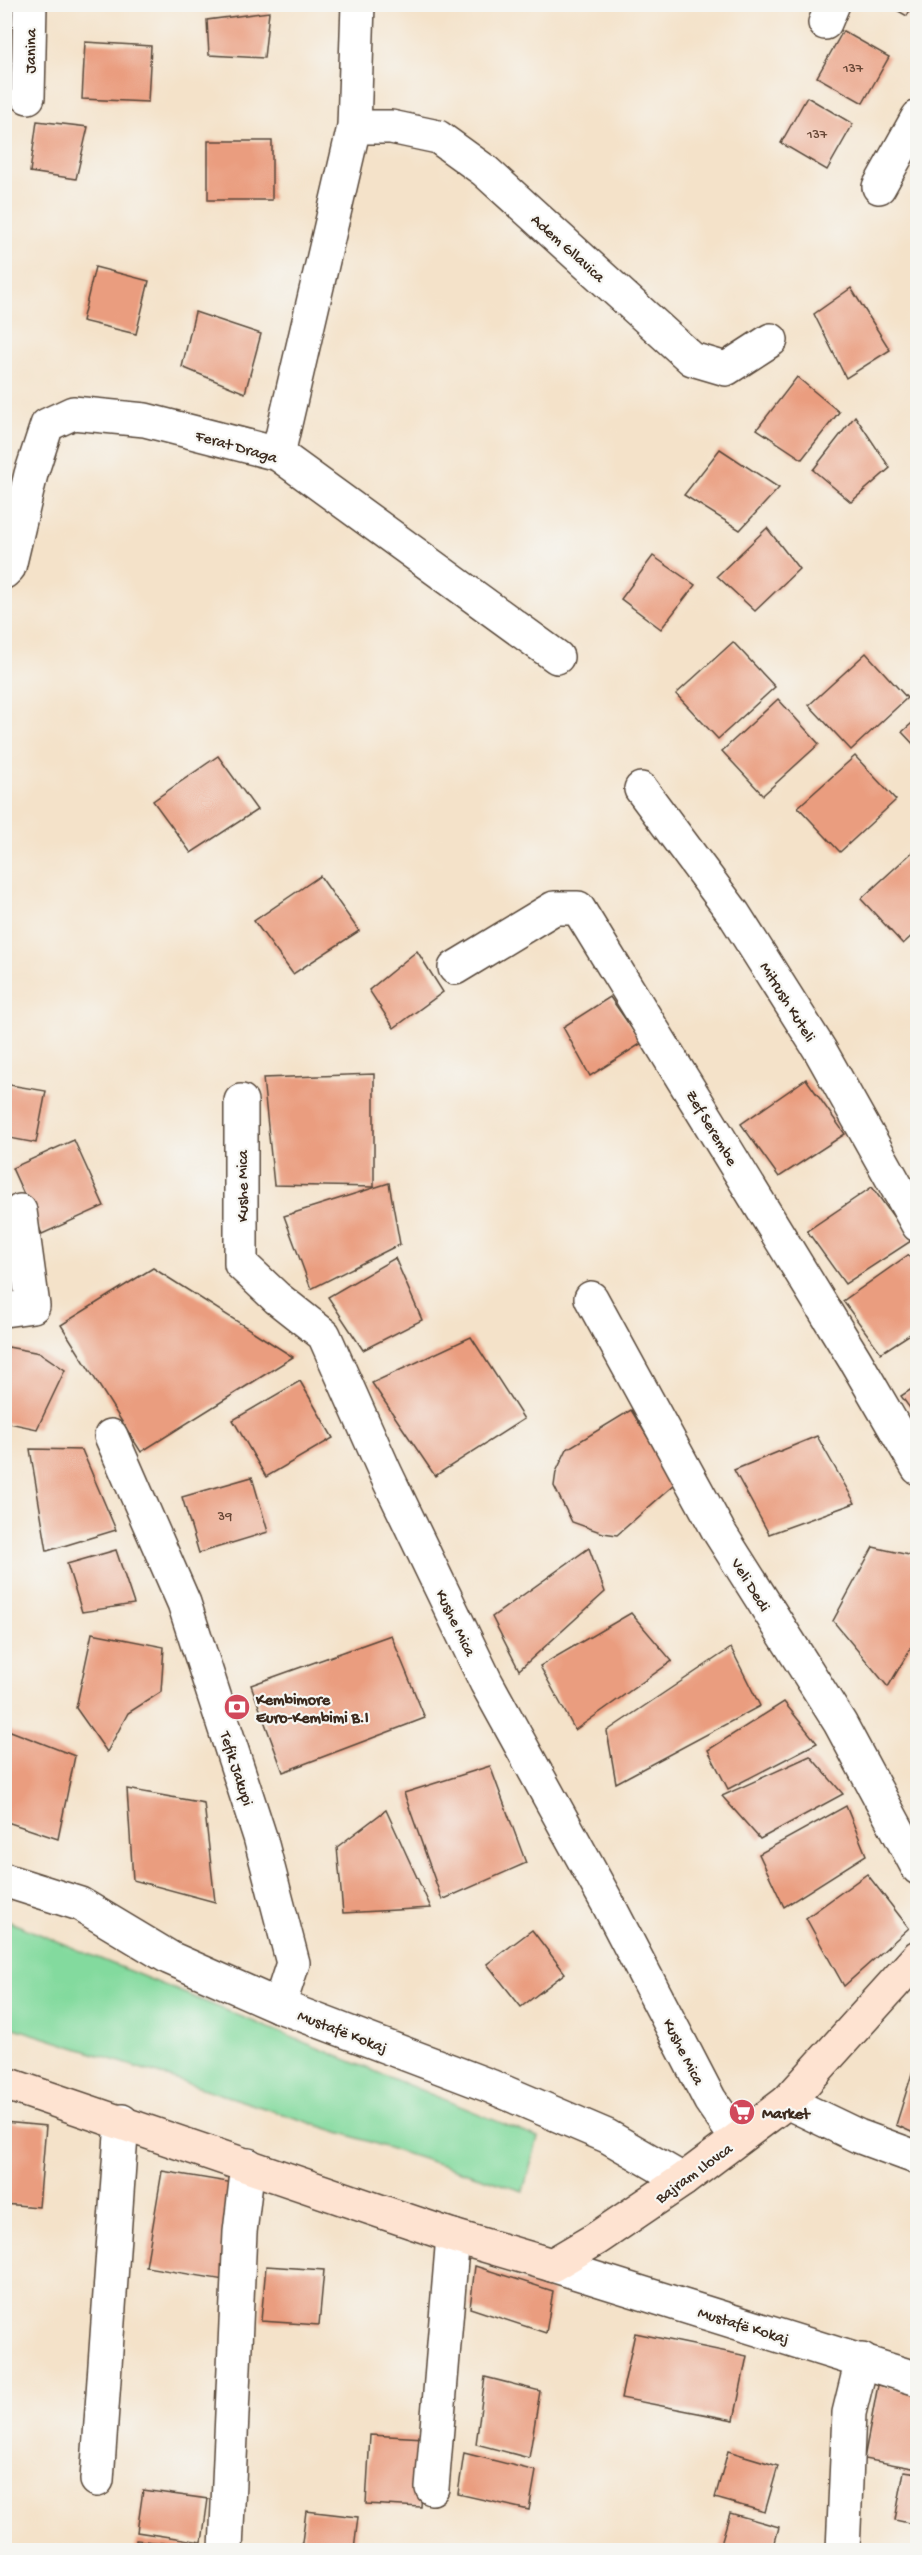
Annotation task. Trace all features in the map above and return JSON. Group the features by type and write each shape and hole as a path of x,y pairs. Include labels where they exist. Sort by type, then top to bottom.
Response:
{"street":[{"name":"Janina","path":"28,97 30,4"},
{"path":"278,454 354,127 358,4"},
{"path":"879,187 918,117"},
{"name":"Adem Gllavica","path":"354,127 392,127 438,137 485,171 692,359 726,369 771,340"},
{"name":"Ferat Draga","path":"4,572 9,567 31,474 47,425 73,413 145,420 278,454 557,657"},
{"name":"Mitrush Kuteli","path":"641,789 734,914 820,1050 918,1225"},
{"name":"Zef Serembe","path":"455,968 554,908 578,908 849,1350 918,1468"},
{"name":"Kushe Mica","path":"241,1101 241,1264 277,1298 324,1335 486,1682 607,1902 710,2100 737,2139"},
{"path":"4,1310 33,1306 20,1211"},
{"name":"Veli Dedi","path":"591,1298 718,1530 840,1723 918,1868"},
{"name":"Tefik Jakupi","path":"111,1436 184,1603 260,1837 293,1963 279,2006"},
{"name":"Mustafë Kokaj","path":"4,1880 80,1904 170,1958 279,2006 490,2086 607,2136 683,2180"},
{"name":"Bajram Llovca","path":"552,2265 596,2239 683,2180 787,2102 918,1956"},
{"name":"Mustafë Kokaj","path":"4,2083 122,2121 453,2236 918,2379"},
{"path":"787,2102 858,2136 918,2158"},
{"path":"97,2480 122,2121"},
{"path":"226,2550 240,2232 248,2165"},
{"path":"432,2488 453,2236"},
{"path":"843,2550 849,2413 862,2361"}],"green space":[{"path":"5,1920 538,2138 523,2191 5,2025"}],"building":[{"path":"886,4 913,4 907,16"},
{"path":"269,12 264,58 209,55 207,20"},
{"path":"843,31 889,57 863,103 817,77"},
{"path":"85,42 151,46 148,102 82,99"},
{"path":"807,97 853,124 827,170 781,143"},
{"path":"37,121 88,127 76,179 30,172"},
{"path":"208,141 272,141 272,200 208,200"},
{"path":"95,267 149,281 136,334 82,321"},
{"path":"851,288 890,350 846,378 814,314"},
{"path":"195,312 261,334 245,393 182,367"},
{"path":"797,377 839,412 802,459 757,429"},
{"path":"855,416 890,468 851,502 813,470"},
{"path":"720,449 779,488 740,530 684,495"},
{"path":"767,528 799,569 755,611 717,576"},
{"path":"653,556 695,585 661,629 621,599"},
{"path":"733,642 775,687 718,739 676,694"},
{"path":"866,653 907,698 851,750 809,705"},
{"path":"778,699 819,744 763,795 722,751"},
{"path":"918,718 918,749 902,732"},
{"path":"218,756 257,810 191,853 153,801"},
{"path":"855,756 896,800 840,852 798,807"},
{"path":"918,847 918,930 903,944 861,899"},
{"path":"320,876 359,931 293,974 254,921"},
{"path":"417,951 443,992 394,1028 369,990"},
{"path":"610,997 642,1043 590,1076 563,1027"},
{"path":"374,1074 374,1187 274,1185 263,1078"},
{"path":"806,1079 845,1134 779,1177 741,1124"},
{"path":"4,1084 46,1091 36,1143 4,1137"},
{"path":"74,1140 104,1206 42,1234 12,1168"},
{"path":"389,1183 400,1244 311,1289 284,1216"},
{"path":"872,1187 911,1241 845,1284 807,1231"},
{"path":"908,1255 918,1269 918,1329 881,1353 843,1301"},
{"path":"395,1258 422,1320 363,1350 328,1297"},
{"path":"153,1268 293,1357 141,1452 61,1325"},
{"path":"471,1337 524,1419 435,1476 372,1383"},
{"path":"8,1347 40,1353 65,1370 37,1429 4,1422 4,1353"},
{"path":"300,1381 333,1438 266,1477 233,1420"},
{"path":"918,1385 918,1419 901,1396"},
{"path":"631,1410 676,1483 617,1535 603,1533 572,1522 554,1486 556,1472 567,1449"},
{"path":"817,1436 855,1503 769,1534 734,1470"},
{"path":"30,1449 82,1450 116,1530 47,1551"},
{"path":"252,1477 268,1532 199,1553 182,1497"},
{"path":"873,1547 918,1557 918,1636 888,1687 833,1621"},
{"path":"589,1548 605,1592 519,1670 492,1617"},
{"path":"116,1550 134,1604 82,1612 67,1564"},
{"path":"631,1613 672,1661 575,1730 540,1666"},
{"path":"92,1633 164,1647 161,1692 128,1713 107,1752 76,1708"},
{"path":"391,1635 425,1718 283,1772 251,1685"},
{"path":"731,1648 760,1706 616,1783 607,1731"},
{"path":"784,1702 817,1743 728,1789 708,1750"},
{"path":"8,1730 75,1756 58,1839 4,1821 4,1746"},
{"path":"810,1756 843,1794 760,1839 722,1796"},
{"path":"490,1766 526,1863 442,1900 404,1793"},
{"path":"127,1789 204,1803 215,1902 133,1880"},
{"path":"846,1806 866,1855 784,1907 759,1854"},
{"path":"386,1810 431,1908 343,1913 337,1847"},
{"path":"867,1874 909,1928 844,1986 806,1918"},
{"path":"532,1930 565,1973 521,2007 487,1964"},
{"path":"914,2067 918,2067 918,2135 896,2125"},
{"path":"4,2122 46,2126 39,2207 4,2204"},
{"path":"162,2171 240,2184 224,2280 146,2267"},
{"path":"266,2266 324,2270 319,2325 261,2321"},
{"path":"475,2266 553,2291 546,2333 470,2308"},
{"path":"635,2333 747,2356 734,2420 621,2398"},
{"path":"485,2377 540,2391 529,2458 476,2444"},
{"path":"878,2385 918,2393 918,2469 864,2459"},
{"path":"370,2435 425,2438 421,2507 366,2504"},
{"path":"728,2451 778,2466 765,2512 715,2498"},
{"path":"464,2453 536,2471 529,2510 458,2494"},
{"path":"904,2471 918,2473 918,2525 895,2520"},
{"path":"143,2490 208,2499 202,2542 137,2532"},
{"path":"306,2511 358,2517 354,2550 301,2550"},
{"path":"730,2513 779,2527 773,2550 719,2550"},
{"path":"136,2540 199,2547 199,2550 135,2550"}],"place":[{"name":"Kembimore Euro-Kembimi B.I","path":"237,1707"},
{"name":"Market","path":"742,2112"}]}
